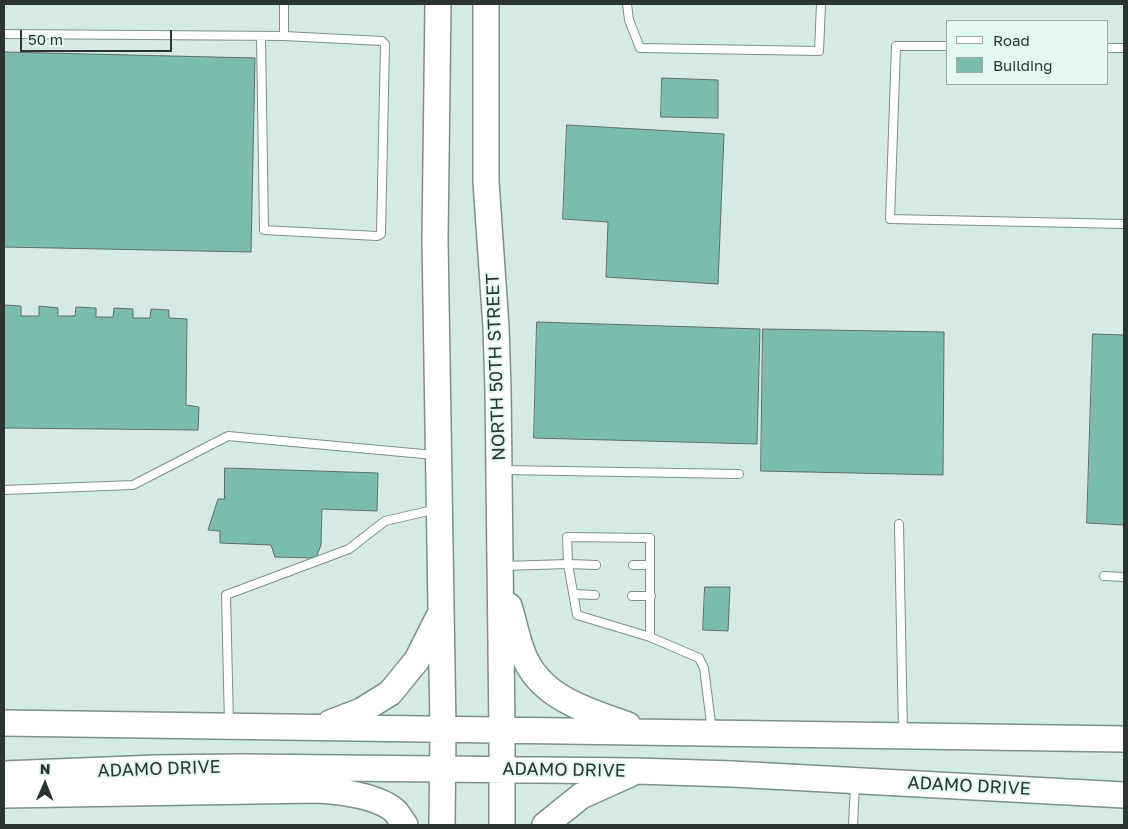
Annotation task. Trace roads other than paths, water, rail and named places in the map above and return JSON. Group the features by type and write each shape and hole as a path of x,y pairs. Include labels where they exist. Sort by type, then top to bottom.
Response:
{"main road":[{"path":"438,4 435,239 443,729 442,825"},
{"name":"NORTH 50TH STREET","path":"486,4 486,182 496,327 499,470 502,825"},
{"path":"500,573 523,655 542,684 557,696 579,707 647,732"},
{"path":"319,728 361,711 390,693 417,660 440,613"},
{"path":"4,723 1124,739"},
{"name":"ADAMO DRIVE","path":"4,774 203,767 318,766 636,771 732,774 1124,795"},
{"path":"545,825 581,796 636,771"},
{"path":"4,795 336,791 351,793 376,801 395,812 405,825"}],"lane":[{"path":"284,4 284,36"},
{"path":"627,4 629,20 640,48 819,51 821,4"},
{"path":"4,34 284,36 382,41 386,44 381,234 377,236 264,230 262,36"},
{"path":"946,46 896,46 890,219 1124,224"},
{"path":"1108,48 1124,48"},
{"path":"4,490 133,485 228,436 438,456"},
{"path":"499,470 739,474"},
{"path":"229,726 226,595 349,548 385,521 439,509"},
{"path":"899,524 903,736"},
{"path":"650,637 650,538 568,537 568,564 577,615 650,637 699,658 704,668 712,733"},
{"path":"500,573 568,564 596,565"},
{"path":"633,565 650,564"},
{"path":"1104,576 1124,577"},
{"path":"574,594 595,595"},
{"path":"632,596 651,596"},
{"path":"853,825 856,781"}]}
